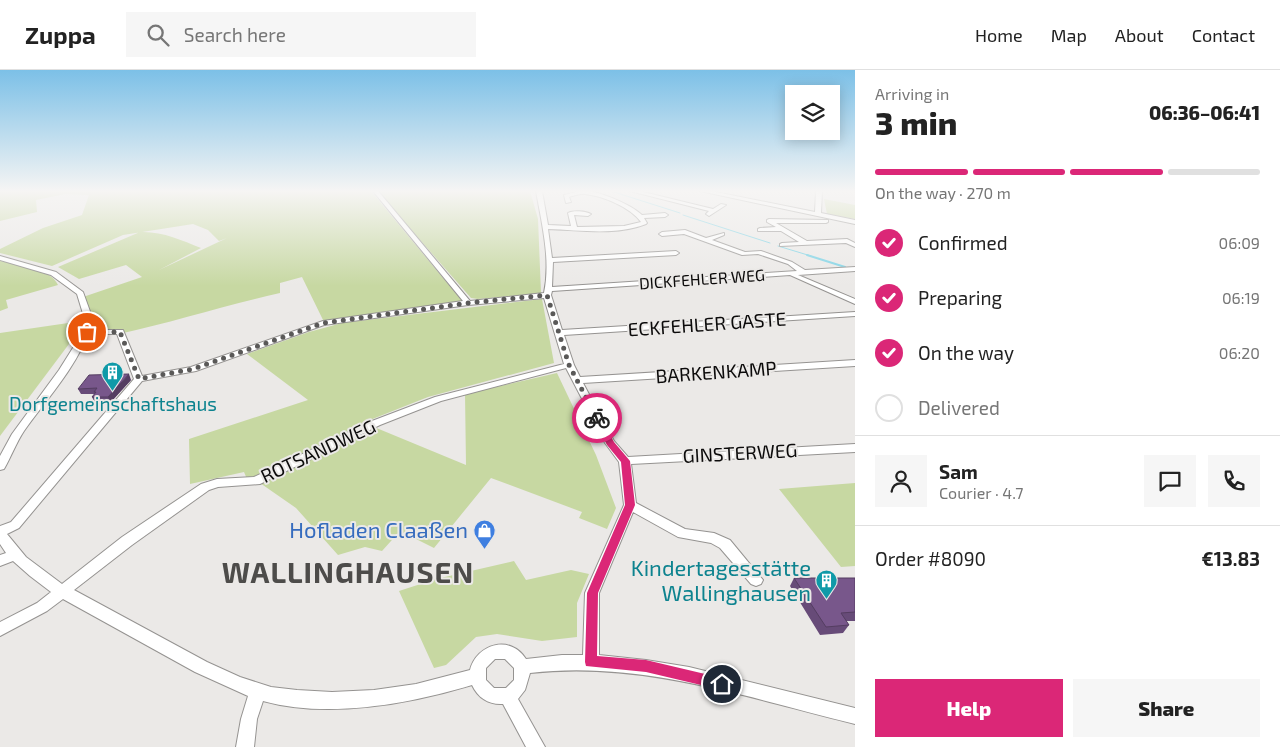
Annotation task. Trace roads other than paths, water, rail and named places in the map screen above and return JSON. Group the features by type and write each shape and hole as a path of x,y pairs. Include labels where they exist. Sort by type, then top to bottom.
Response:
{"street":[{"path":"401,223 468,303"},
{"path":"544,223 548,260 548,292 569,365 610,443 626,461 630,505 592,593 591,662"},
{"path":"573,223 574,228"},
{"path":"545,227 624,227 638,226 644,223"},
{"path":"772,223 806,243"},
{"path":"624,227 633,235"},
{"path":"584,228 593,237"},
{"path":"760,230 782,229"},
{"path":"662,234 685,232 744,254 761,251 790,263 805,273"},
{"path":"706,240 722,234"},
{"path":"782,245 855,240"},
{"path":"847,241 855,245"},
{"path":"548,260 676,253"},
{"path":"0,258 36,266 66,280 77,289 88,308 87,332 82,343 20,426 0,466"},
{"name":"DICKFEHLER WEG","path":"139,379 193,369 323,323 548,292 855,269"},
{"path":"790,274 855,302"},
{"name":"ECKFEHLER GASTE","path":"560,333 855,314"},
{"path":"87,332 120,332 139,379 15,525 0,533 14,555 28,569 64,592 182,656 258,691 294,698 369,700 427,691 477,676"},
{"name":"BARKENKAMP","path":"578,380 855,364"},
{"name":"ROTSANDWEG","path":"0,629 42,607 64,592 127,541 205,487 217,483 256,481 376,423 438,399 569,365"},
{"name":"GINSTERWEG","path":"626,461 855,448"},
{"path":"630,505 683,534 714,538 725,544 756,580"},
{"path":"0,561 14,555"},
{"path":"496,652 511,656 521,667 523,682 520,688 507,696 492,694 485,689 477,676 479,663 489,654 496,652"},
{"path":"521,667 547,662 591,662 646,666 855,716"},
{"path":"245,747 249,719 258,691"},
{"path":"507,696 536,747"}],"waterway":[{"path":"707,223 770,243"},
{"path":"778,246 811,256"},
{"path":"807,255 845,267"}],"place":[{"name":"Dorfgemeinschaftshaus","path":"113,392"},
{"name":"Hofladen Claaßen","path":"484,549"},
{"name":"Kindertagesstätte Wallinghausen","path":"827,600"}],"district":[{"name":"WALLINGHAUSEN","path":"348,573"}]}
